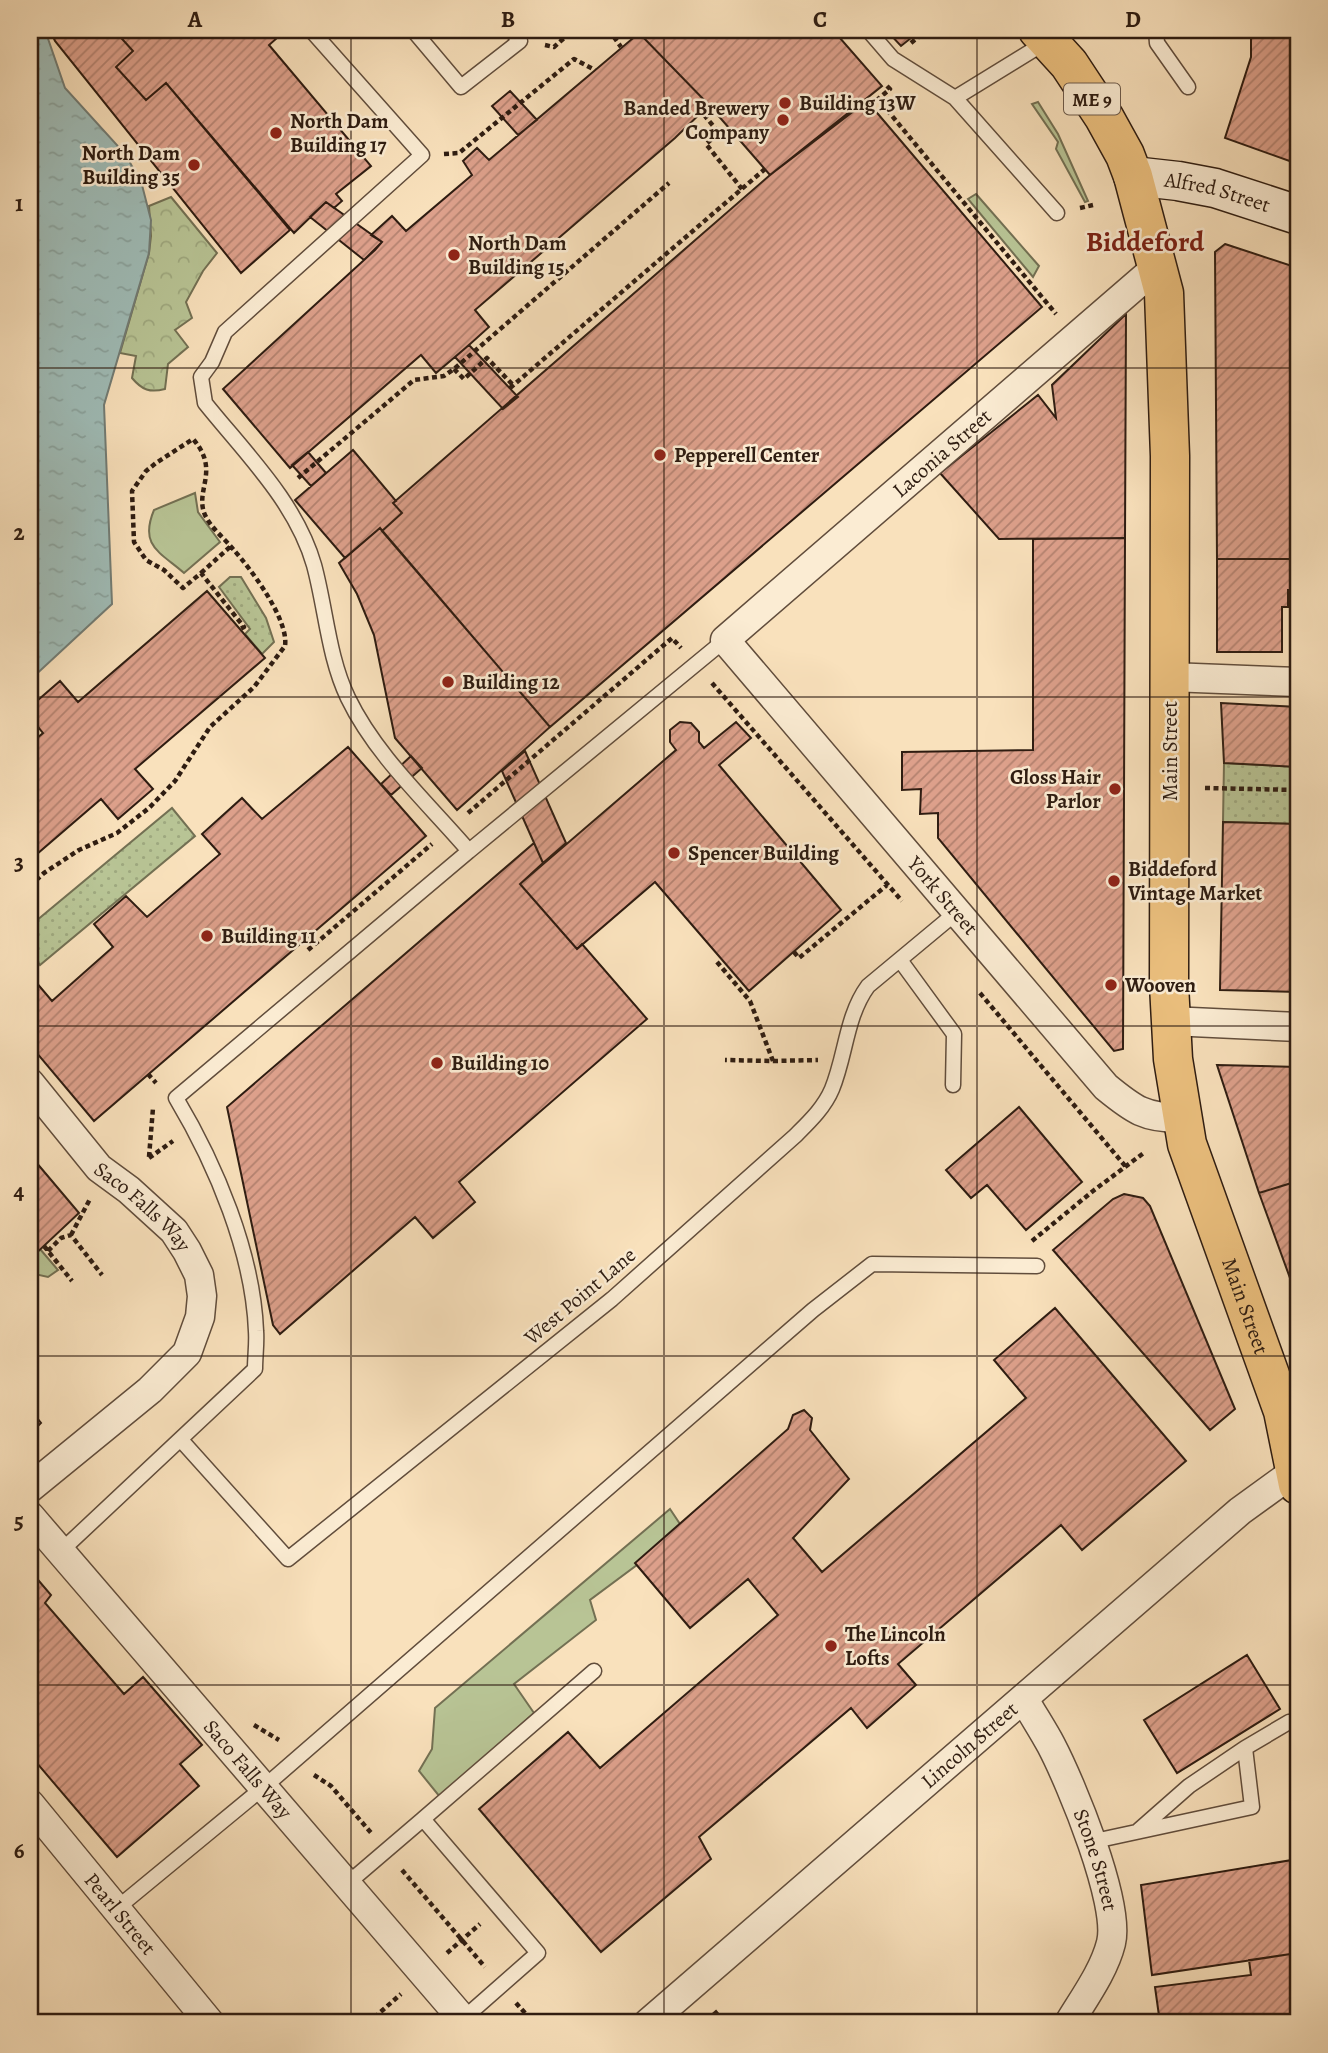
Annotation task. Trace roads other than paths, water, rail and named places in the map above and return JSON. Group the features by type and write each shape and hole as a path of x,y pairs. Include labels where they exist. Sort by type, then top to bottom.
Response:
{"main road":[{"name":"Main Street","path":"1043,36 1069,64 1104,117 1133,176 1158,266 1166,317 1170,456 1170,1021 1173,1059 1181,1118 1194,1167 1283,1411 1297,1475"},
{"name":"Alfred Street","path":"1133,176 1215,188 1298,215"}],"street":[{"name":"Laconia Street","path":"726,640 1158,266"},
{"name":"York Street","path":"726,640 1106,1087 1130,1107 1157,1118 1181,1118"},
{"path":"1170,677 1298,682"},
{"path":"1170,1021 1298,1027"},
{"name":"Saco Falls Way","path":"30,1083 99,1168 138,1198 174,1231 199,1275 202,1296 200,1317 187,1353 150,1390 30,1488"},
{"name":"Lincoln Street","path":"648,2023 1240,1511 1297,1475"},
{"name":"Saco Falls Way","path":"30,1516 464,2021"},
{"name":"Stone Street","path":"1024,1699 1052,1746 1103,1877 1112,1915 1112,1940 1105,1961 1069,2023"},
{"name":"Pearl Street","path":"30,1804 210,2023"}],"lane":[{"path":"311,30 422,155 225,332 212,362 201,377 205,403 279,495 298,525 313,564 335,664 348,698 383,752 470,851"},
{"path":"413,30 461,87 515,35"},
{"path":"868,30 893,59 955,98 1057,213"},
{"path":"1156,30 1157,43 1188,86"},
{"path":"955,98 1043,36"},
{"path":"60,1552 255,1369 256,1330 247,1265 202,1144 176,1098 726,640"},
{"name":"West Point Lane","path":"181,1440 288,1559 612,1299 817,1115 832,1090 858,999 868,986 957,912"},
{"path":"900,960 954,1034 953,1085"},
{"path":"116,1909 264,1787 813,1310 872,1264 1037,1266"},
{"path":"347,1884 594,1671"},
{"path":"1138,1831 1189,1786 1245,1748 1289,1722 1298,1721"},
{"path":"1090,1842 1252,1807 1245,1748"},
{"path":"423,1819 538,1953 464,2021"}],"water":[{"path":"30,30 45,30 65,88 126,155 142,185 151,220 149,253 104,405 112,604 30,680"}],"place":[{"name":"Building 13W","path":"785,103"},
{"name":"Banded Brewery Company","path":"783,120"},
{"name":"North Dam Building 17","path":"276,133"},
{"name":"North Dam Building 35","path":"194,165"},
{"name":"North Dam Building 15","path":"454,255"},
{"name":"Pepperell Center","path":"660,455"},
{"name":"Building 12","path":"448,682"},
{"name":"Gloss Hair Parlor","path":"1115,789"},
{"name":"Spencer Building","path":"674,853"},
{"name":"Biddeford Vintage Market","path":"1114,881"},
{"name":"Building 11","path":"207,936"},
{"name":"Wooven","path":"1111,985"},
{"name":"Building 10","path":"437,1063"},
{"name":"The Lincoln Lofts","path":"831,1646"}],"district":[{"name":"Biddeford","path":"1145,241"}]}
